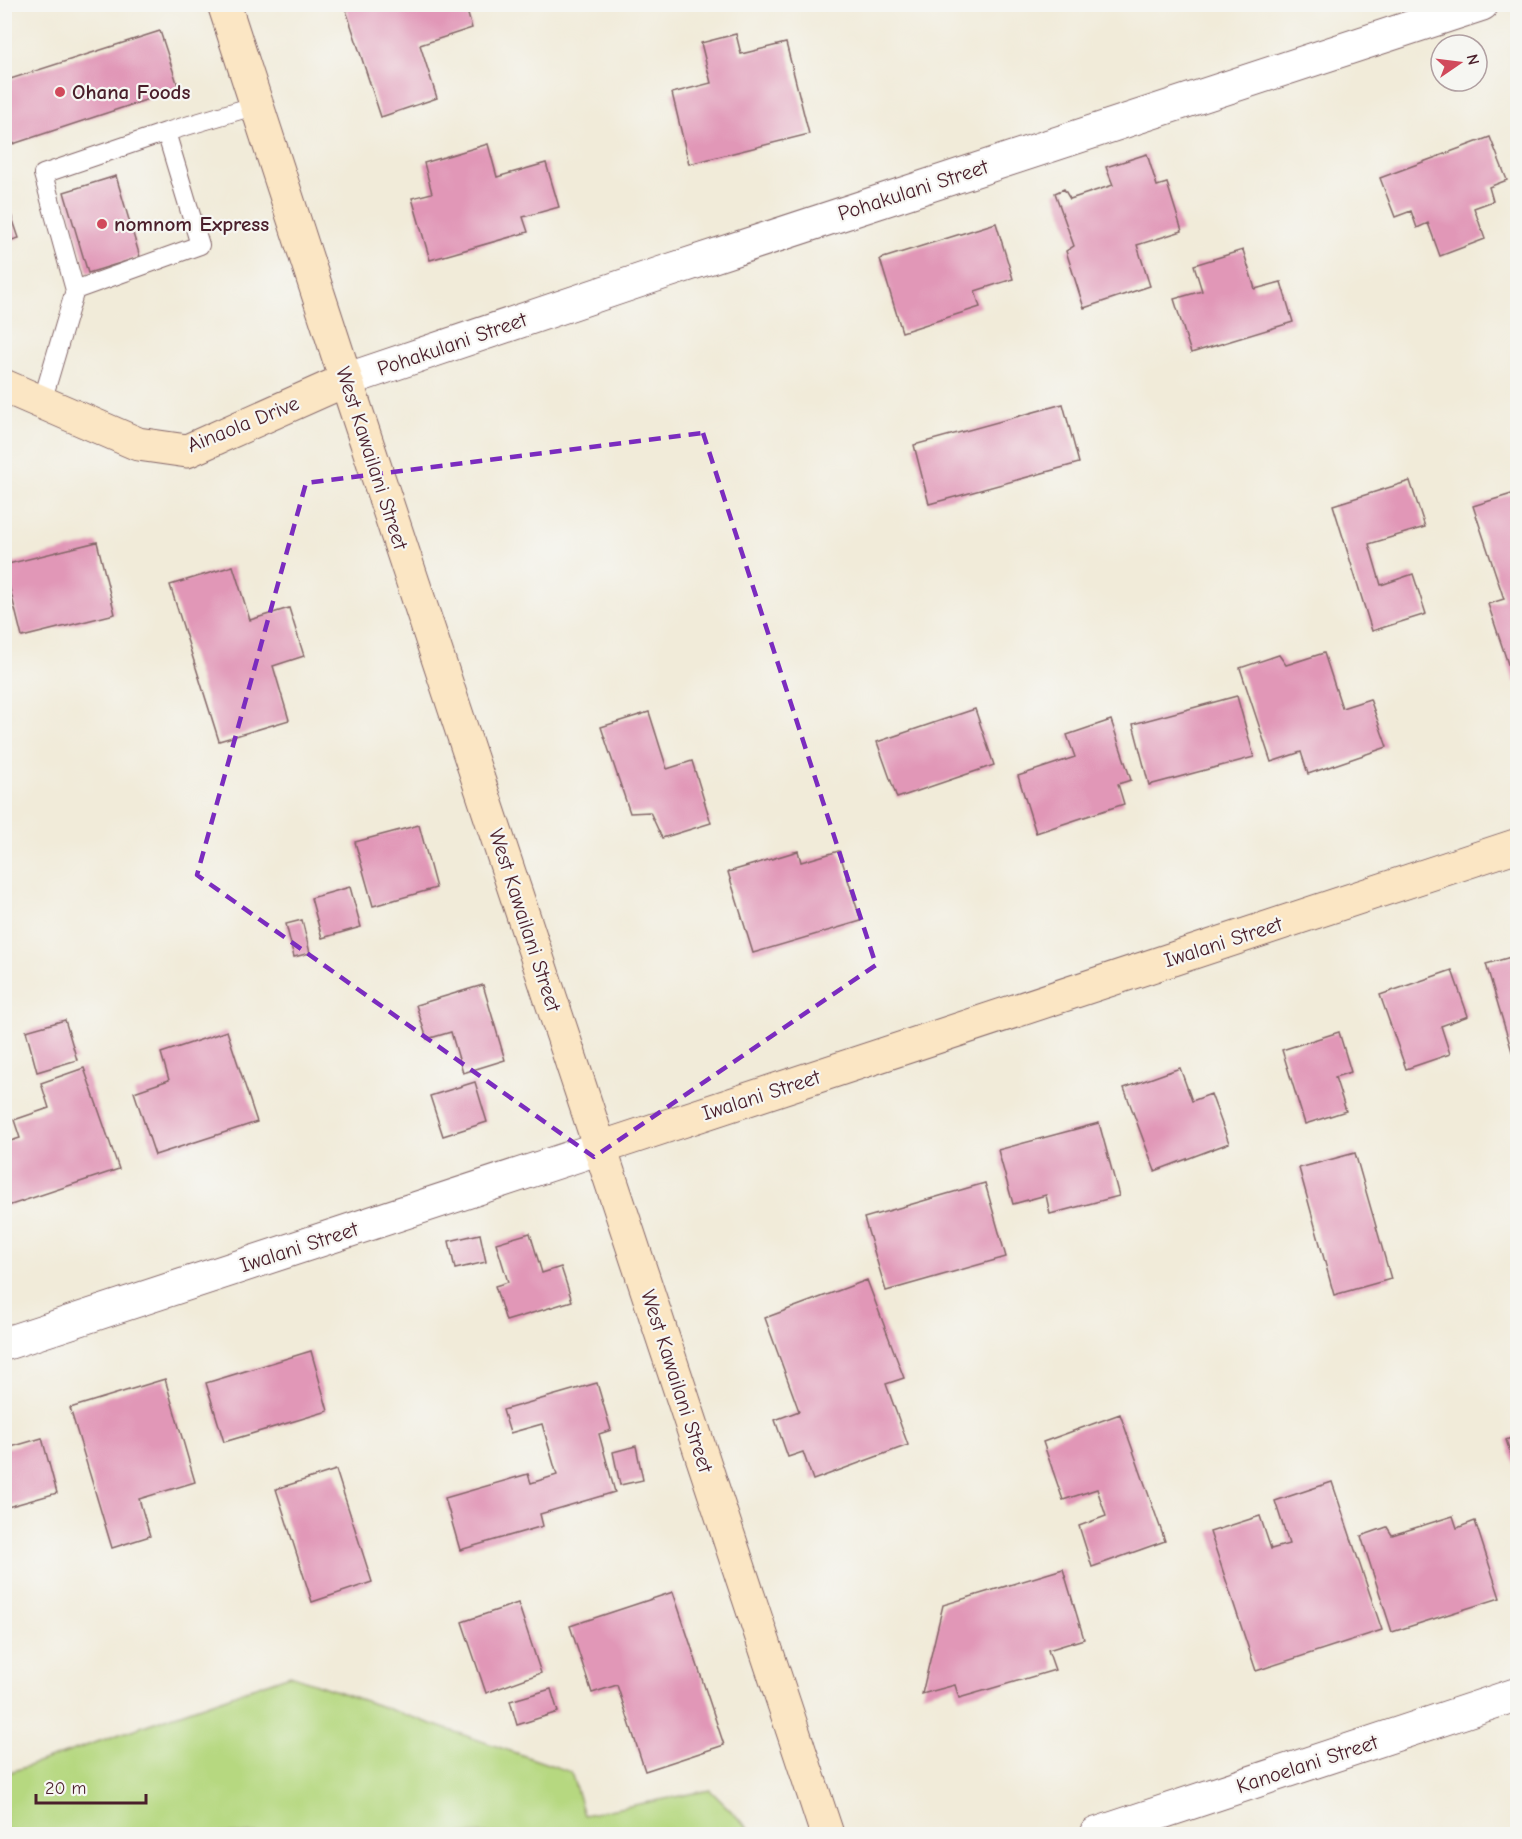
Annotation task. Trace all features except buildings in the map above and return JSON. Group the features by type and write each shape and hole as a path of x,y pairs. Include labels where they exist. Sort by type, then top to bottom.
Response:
{"street":[{"name":"West Kawailani Street","path":"224,4 827,1834"},
{"name":"Pohakulani Street","path":"346,380 673,269 1482,4"},
{"name":"Ainaola Drive","path":"4,386 138,444 187,451 346,380"},
{"name":"Iwalani Street","path":"4,1344 1518,845"},
{"name":"Kanoelani Street","path":"1095,1834 1518,1694"}],"lane":[{"path":"42,402 75,290 43,174 166,132 257,105"},
{"path":"75,290 200,244 166,132"}],"highlighted area":[{"path":"703,433 876,965 594,1157 197,875 306,483"}],"green space":[{"path":"290,1675 571,1772 584,1815 710,1790 754,1834 5,1834 5,1774"}],"place":[{"name":"Ohana Foods","path":"60,92"},
{"name":"nomnom Express","path":"102,224"}]}
